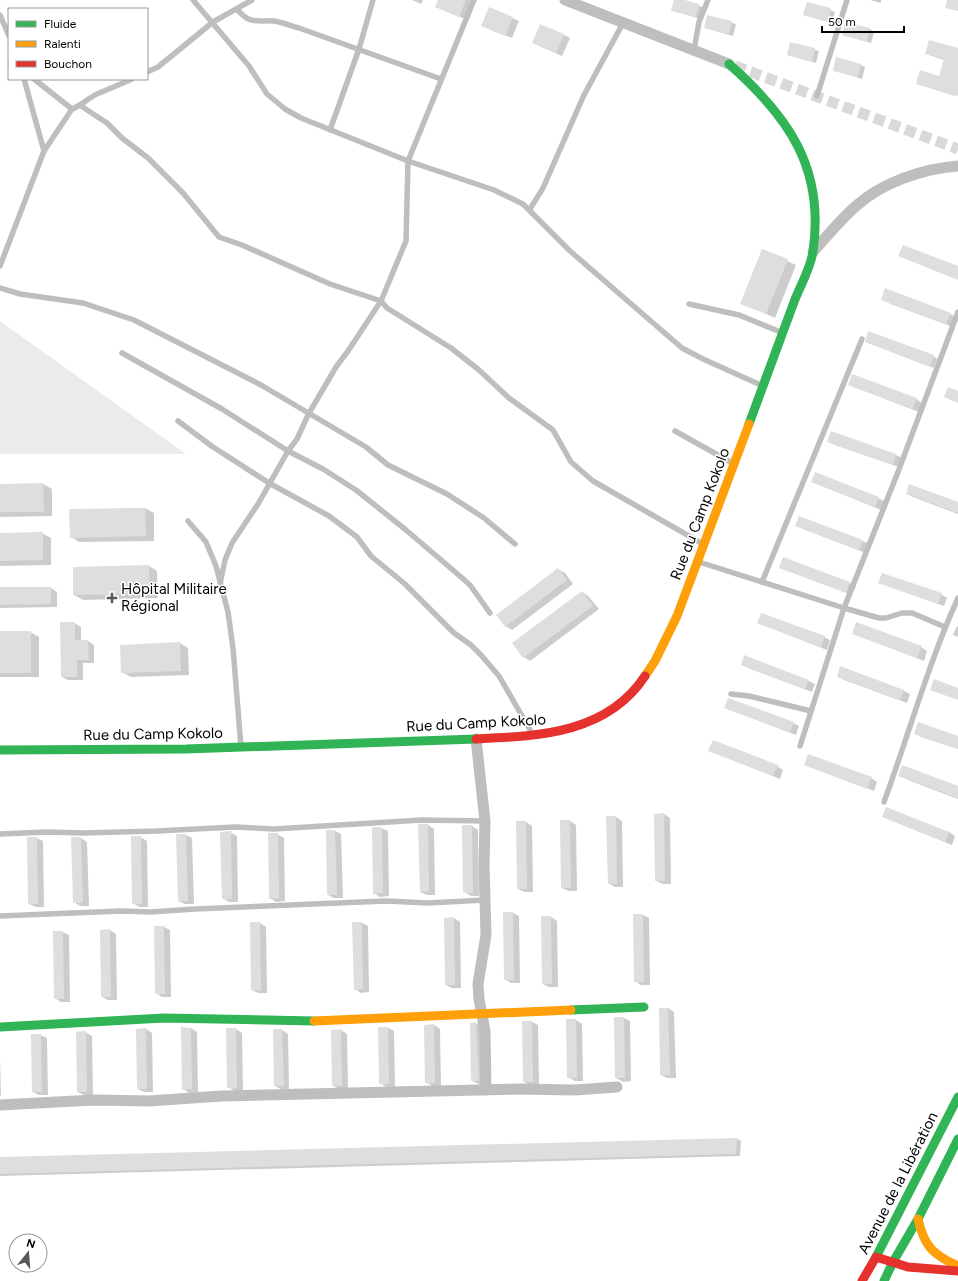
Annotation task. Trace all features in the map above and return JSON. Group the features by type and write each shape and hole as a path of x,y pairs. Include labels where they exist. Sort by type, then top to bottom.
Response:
{"main road":[{"name":"Rue du Camp Kokolo","path":"0,750 241,747 534,736 571,730 590,722 611,710 637,687 656,660 699,562 704,544 813,252 815,203 807,166 801,150 794,135 772,104 755,86 729,64"},
{"path":"0,1026 153,1018 326,1021 644,1007"},
{"name":"Avenue de la Libération","path":"864,1278 958,1097"},
{"name":"Avenue de la Libération","path":"884,1281 893,1262 918,1219 958,1139"},
{"path":"918,1219 921,1233 929,1249 939,1258 958,1266"},
{"path":"876,1257 908,1267 958,1271"},
{"path":"864,1278 880,1281"}],"street":[{"name":"Rue du Camp Kokolo","path":"565,0 729,64"},
{"name":"Rue du Camp Kokolo","path":"813,252 845,216 870,196 908,177 945,167 958,166"},
{"path":"476,739 485,821 486,935 478,984 481,1013 485,1031 486,1090"},
{"path":"0,1105 94,1100 149,1101 222,1096 486,1090 575,1090 617,1087"}],"lane":[{"path":"193,0 249,66 261,86 275,102 301,118 408,161 494,190 530,209 570,251 682,348 763,386"},
{"path":"148,71 158,66 213,22 252,0"},
{"path":"330,130 359,49 373,0"},
{"path":"220,584 225,560 232,544 258,504 288,451 297,439 308,415 336,367 381,301 406,241 408,161 474,0"},
{"path":"694,50 699,22 708,0"},
{"path":"817,96 847,0"},
{"path":"237,9 248,20 254,22 276,21 441,79"},
{"path":"0,15 8,34"},
{"path":"530,209 543,188 584,95 605,59 623,23"},
{"path":"24,80 44,151"},
{"path":"35,80 72,108"},
{"path":"0,266 44,151 72,108 81,106 98,93 112,89 130,80"},
{"path":"81,106 107,123 122,138 153,163 183,193 219,237 246,247 330,284 381,301 387,308 451,348 509,398 553,430 571,462 588,478 653,517 704,544"},
{"path":"0,288 42,298 83,303 134,320 260,385 308,415 366,448 388,465 447,494 484,518 515,544"},
{"path":"689,304 739,315 783,333"},
{"path":"800,746 844,608 898,472 958,312"},
{"path":"762,582 862,339"},
{"path":"122,353 222,409 288,451 323,469 356,490 470,585 490,613"},
{"path":"178,421 213,447 269,483 329,516 357,537 371,556 405,584 454,633 471,645 499,676 534,736"},
{"path":"675,431 734,464"},
{"path":"188,521 206,542 216,566 228,612 233,648 241,747"},
{"path":"699,562 879,618 886,618 902,613 912,613 945,627"},
{"path":"884,802 927,674 958,598"},
{"path":"731,694 749,696 811,710"},
{"path":"0,834 157,831 235,827 274,829 422,820 485,821"},
{"path":"0,916 121,911 152,912 386,901 428,903 485,900"}],"shaded area":[{"path":"0,321 186,454 0,454"}],"building":[{"path":"438,0 466,0 459,17 435,7"},
{"path":"674,0 685,0 699,4 696,17 671,11"},
{"path":"947,0 958,0 958,11 945,8"},
{"path":"807,2 831,8 828,22 803,15"},
{"path":"489,7 513,17 505,36 481,26"},
{"path":"707,15 732,21 729,34 704,28"},
{"path":"845,22 870,28 867,42 842,35"},
{"path":"540,24 564,34 556,53 532,43"},
{"path":"929,40 958,48 958,96 916,84 920,70 939,76 944,59 925,54"},
{"path":"790,42 815,48 812,62 787,55"},
{"path":"836,57 861,64 858,77 833,71"},
{"path":"903,245 958,266 958,280 898,256"},
{"path":"762,249 788,259 766,314 740,304"},
{"path":"885,288 951,313 946,324 881,300"},
{"path":"868,331 934,355 930,367 865,342"},
{"path":"852,374 917,398 913,409 848,385"},
{"path":"948,387 958,391 958,403 944,397"},
{"path":"831,431 896,454 893,465 827,442"},
{"path":"815,472 879,497 875,507 811,482"},
{"path":"43,483 44,512 0,512 0,484"},
{"path":"909,484 958,502 958,513 906,494"},
{"path":"145,508 146,536 70,538 69,509"},
{"path":"799,516 863,540 859,550 795,526"},
{"path":"43,532 43,560 0,561 0,533"},
{"path":"783,557 850,582 846,593 779,568"},
{"path":"149,565 150,594 73,595 73,567"},
{"path":"558,568 567,580 505,627 496,615"},
{"path":"882,573 942,593 938,604 878,583"},
{"path":"0,587 51,587 51,604 0,605"},
{"path":"582,591 593,606 523,658 512,643"},
{"path":"761,613 825,636 821,647 757,623"},
{"path":"60,622 75,622 75,640 88,640 89,660 77,660 77,677 61,677"},
{"path":"856,622 922,646 917,658 852,634"},
{"path":"0,631 31,631 31,673 0,673"},
{"path":"180,642 181,671 121,673 120,645"},
{"path":"744,655 809,680 805,689 741,665"},
{"path":"840,666 904,690 900,700 837,677"},
{"path":"934,679 958,688 958,700 930,690"},
{"path":"728,698 794,722 790,732 724,708"},
{"path":"918,722 958,736 958,749 914,734"},
{"path":"713,740 778,765 773,776 708,751"},
{"path":"808,754 872,777 867,789 804,765"},
{"path":"902,765 958,786 958,798 898,776"},
{"path":"886,807 949,832 945,842 882,817"},
{"path":"664,813 665,881 655,881 654,814"},
{"path":"606,816 616,816 617,884 608,884"},
{"path":"560,820 570,820 571,888 561,888"},
{"path":"516,821 526,821 527,889 517,889"},
{"path":"418,824 428,824 429,892 420,892"},
{"path":"462,825 472,825 473,893 463,893"},
{"path":"372,827 382,827 383,893 373,894"},
{"path":"326,830 335,830 337,895 327,895"},
{"path":"231,831 232,899 222,899 220,832"},
{"path":"268,833 278,833 279,898 269,899"},
{"path":"176,834 186,834 188,901 178,901"},
{"path":"131,836 141,836 142,904 132,904"},
{"path":"27,837 37,837 38,904 28,904"},
{"path":"71,837 81,837 83,903 73,903"},
{"path":"503,912 513,912 514,980 504,980"},
{"path":"633,914 643,914 644,982 634,982"},
{"path":"541,916 551,916 552,984 542,984"},
{"path":"454,917 455,985 445,985 444,918"},
{"path":"250,922 260,922 261,990 251,990"},
{"path":"352,922 362,922 363,989 354,990"},
{"path":"154,926 164,926 165,994 155,994"},
{"path":"110,929 111,997 101,997 100,930"},
{"path":"53,931 63,931 64,999 54,999"},
{"path":"659,1008 668,1008 670,1075 660,1075"},
{"path":"614,1017 624,1017 625,1078 615,1078"},
{"path":"566,1019 576,1019 577,1078 567,1078"},
{"path":"522,1021 532,1021 533,1082 523,1082"},
{"path":"476,1022 479,1081 471,1081 470,1023"},
{"path":"434,1024 435,1083 425,1083 424,1025"},
{"path":"181,1027 191,1028 192,1089 182,1090"},
{"path":"378,1027 388,1027 389,1084 379,1084"},
{"path":"146,1028 147,1089 137,1089 136,1029"},
{"path":"226,1028 236,1028 237,1088 227,1088"},
{"path":"273,1029 282,1029 284,1086 274,1086"},
{"path":"341,1029 342,1086 332,1086 331,1030"},
{"path":"86,1031 87,1092 77,1092 76,1032"},
{"path":"31,1034 41,1034 42,1092 32,1092"},
{"path":"737,1138 736,1154 0,1174 0,1157"}],"tunnel":[{"path":"735,66 958,149"}],"traffic: fast":[{"path":"729,64 769,103 785,124 798,146 807,169 813,194 815,221 813,251 810,264 794,302 749,424"},
{"path":"0,750 186,749 476,739"},
{"path":"571,1010 644,1007"},
{"path":"0,1027 164,1018 314,1021"},
{"path":"876,1257 958,1097"},
{"path":"893,1262 918,1219 958,1139"},
{"path":"884,1281 893,1262"}],"traffic: slow":[{"path":"645,676 655,661 677,616 749,424"},
{"path":"314,1021 571,1010"},
{"path":"918,1219 923,1236 931,1248 942,1258 958,1266"}],"traffic: jam":[{"path":"476,739 547,733 570,728 591,721 611,710 629,695 645,676"},
{"path":"862,1281 876,1257 908,1267 958,1271"}],"place":[{"name":"Hôpital Militaire Régional","path":"112,598"}]}
